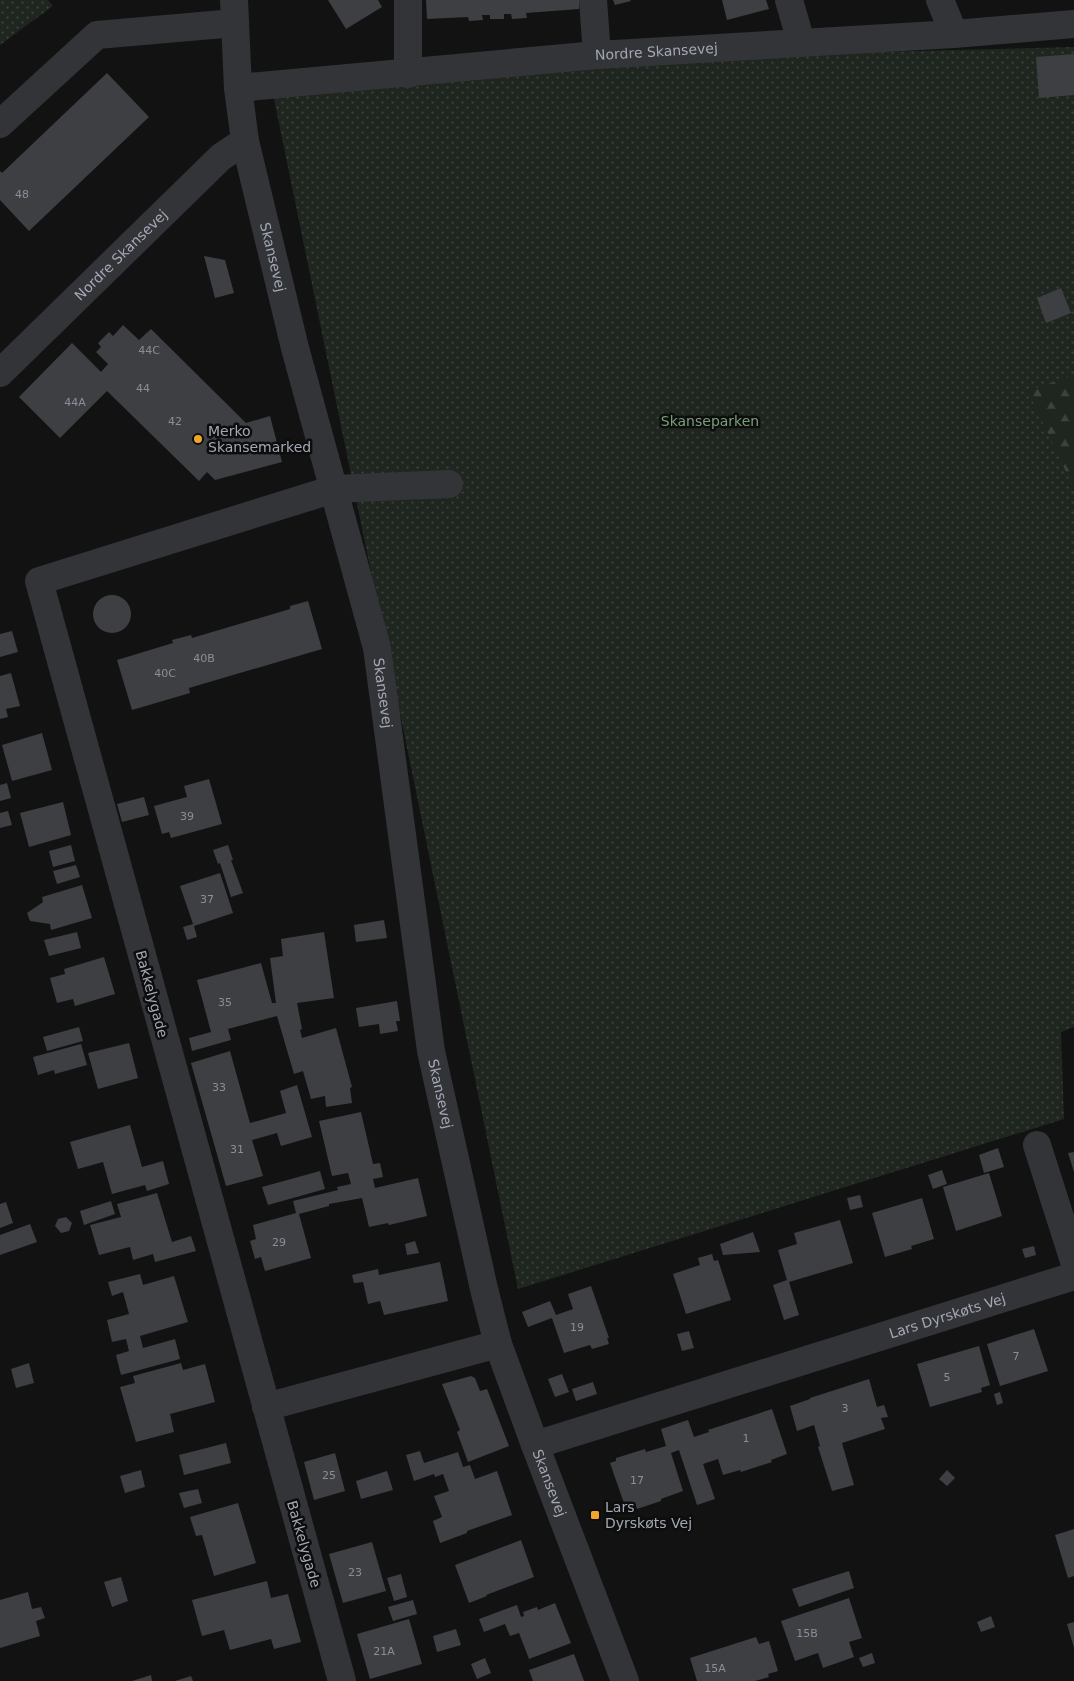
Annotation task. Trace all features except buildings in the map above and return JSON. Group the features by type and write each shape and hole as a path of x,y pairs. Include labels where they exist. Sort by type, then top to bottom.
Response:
{"street":[{"path":"408,0 408,74"},
{"path":"593,0 597,55"},
{"path":"789,0 801,42"},
{"path":"940,0 954,34"},
{"name":"Skansevej","path":"0,124 97,36 235,11 238,88 245,141 295,348 378,648 431,1050 484,1289 498,1344 625,1681"},
{"name":"Nordre Skansevej","path":"238,88 408,74 597,55 954,34 1074,24"},
{"name":"Nordre Skansevej","path":"0,373 221,157 245,141"},
{"path":"334,489 449,484"},
{"name":"Bakkelygade","path":"334,489 39,581 342,1681"},
{"path":"1037,1145 1074,1261"},
{"name":"Lars Dyrskøts Vej","path":"535,1445 1074,1276"},
{"path":"266,1407 498,1344"}],"green space":[{"path":"0,0 48,0 53,6 0,45"},
{"name":"Skanseparken","path":"1074,47 1074,1027 1061,1032 1064,1119 518,1289 273,94 708,56"},
{"path":"1074,375 1074,489 1028,391"}],"place":[{"name":"Merko Skansemarked","path":"198,439"},
{"name":"Lars Dyrskøts Vej","path":"595,1515"}]}
